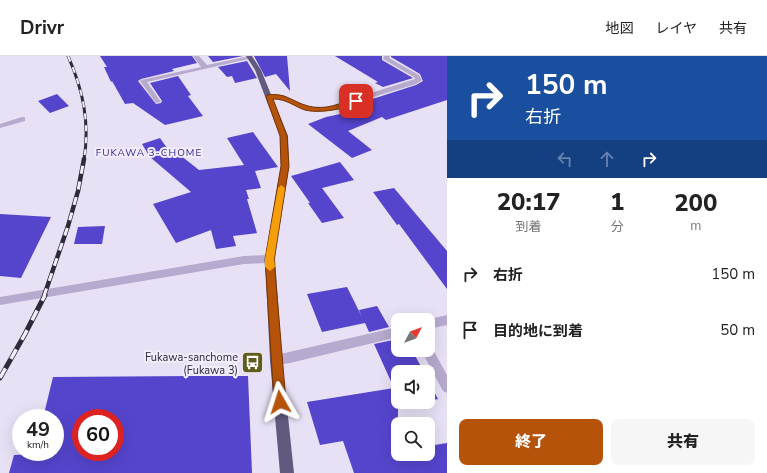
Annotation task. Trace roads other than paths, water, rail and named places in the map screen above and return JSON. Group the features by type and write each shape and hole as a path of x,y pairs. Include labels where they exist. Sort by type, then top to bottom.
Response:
{"main road":[{"path":"250,57 269,97 284,136 285,166 270,259 276,360 287,473"}],"street":[{"path":"196,56 205,67"},
{"path":"269,97 283,97 307,108 327,109 414,83 419,80 417,76 385,58 387,56"},
{"path":"158,102 143,81 250,57"},
{"path":"0,126 22,119"},
{"path":"0,301 244,260 270,259"},
{"path":"435,323 447,320"},
{"path":"276,360 391,334"},
{"path":"430,357 447,387"}],"railway":[{"path":"68,56 78,81 84,106 86,119 86,146 84,160"},
{"path":"44,296 68,226 78,191 84,159"},
{"path":"0,378 45,295"}],"place":[{"name":"Fukawa-sanchome (Fukawa 3)","path":"253,363"}],"district":[{"name":"FUKAWA 3-CHOME","path":"149,153"}]}
